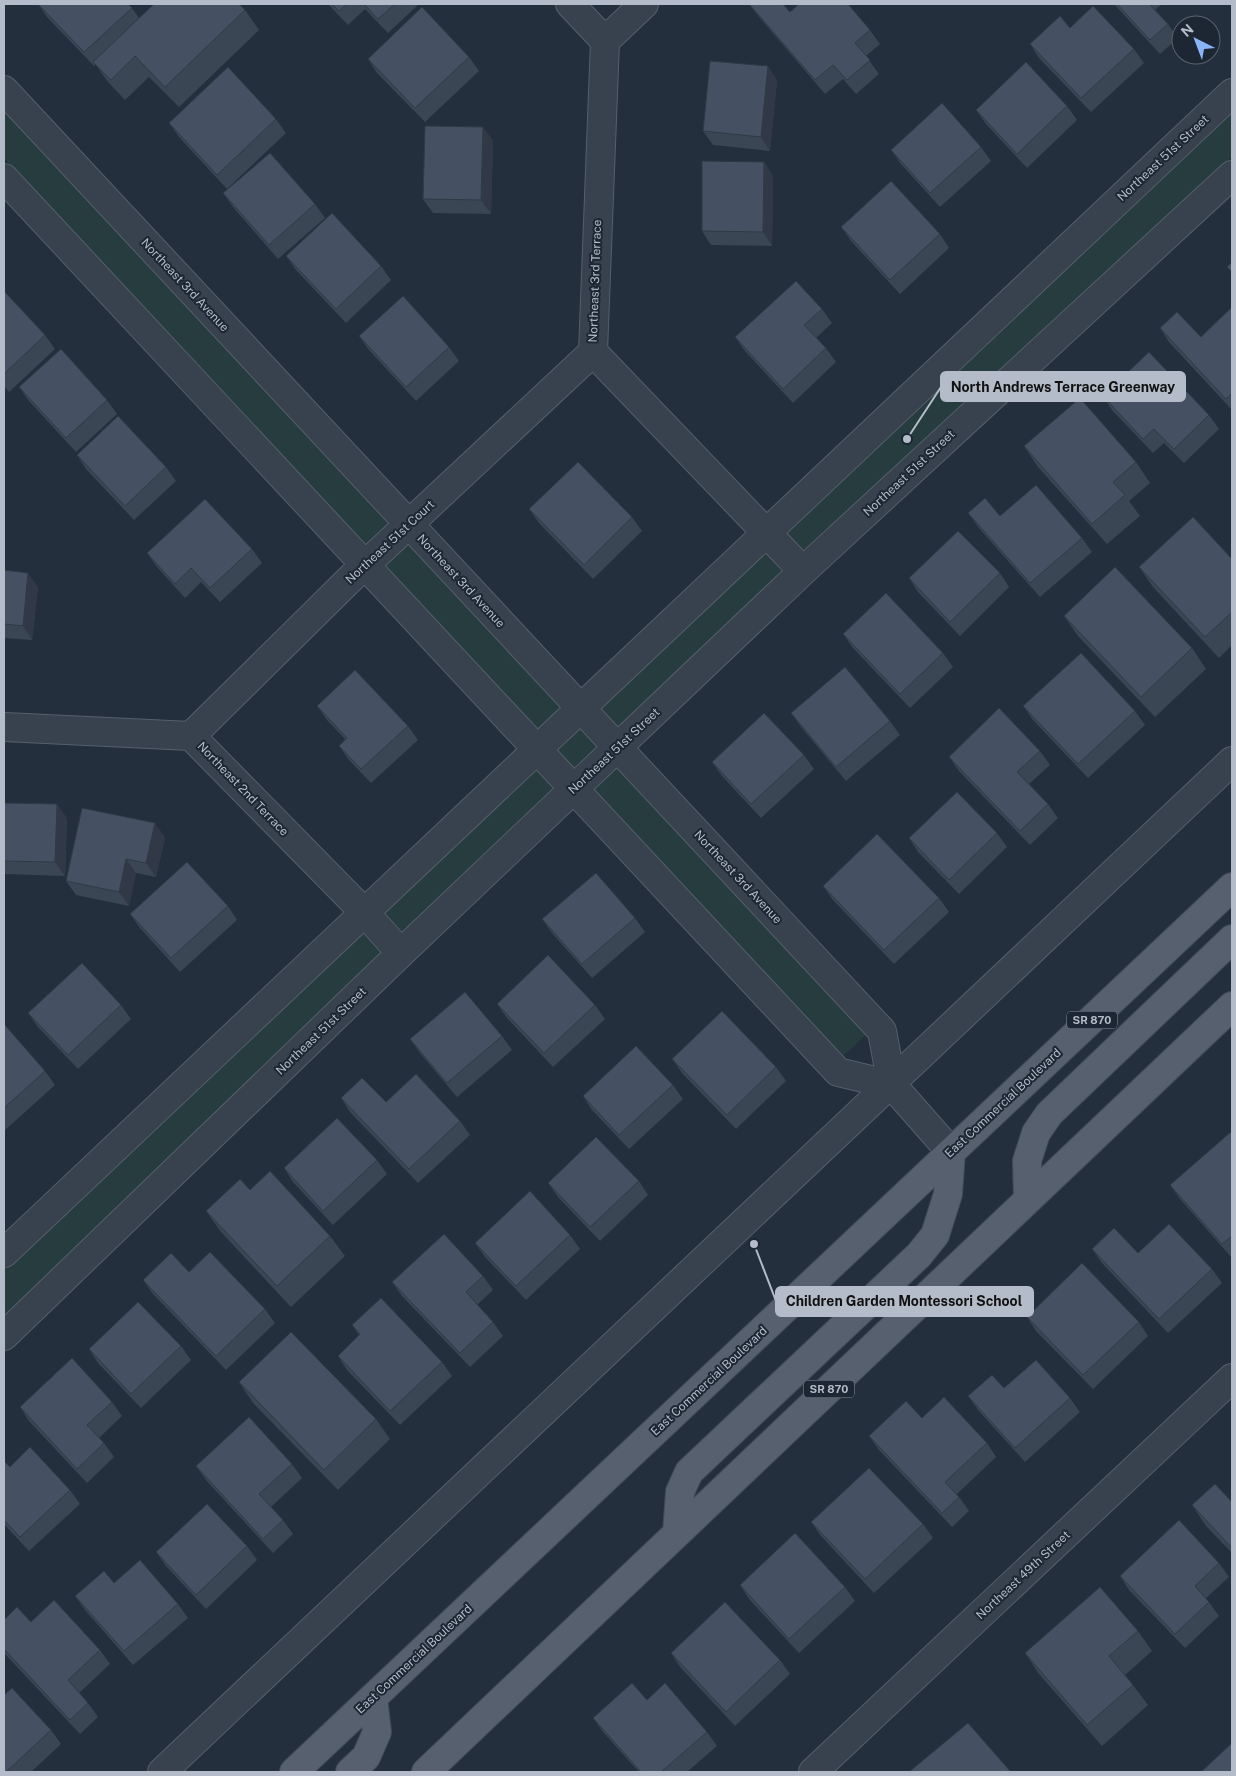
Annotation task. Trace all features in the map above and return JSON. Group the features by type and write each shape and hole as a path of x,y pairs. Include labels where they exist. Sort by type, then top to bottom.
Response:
{"main road":[{"name":"East Commercial Boulevard","path":"294,1772 1232,887"},
{"path":"1028,1199 1027,1161 1036,1133 1049,1114 1232,939"},
{"name":"SR 870","path":"426,1772 1232,1006"},
{"path":"678,1533 680,1492 689,1472 919,1255 935,1235 948,1194 951,1152"},
{"path":"350,1772 366,1757 377,1732 373,1698"}],"street":[{"path":"570,4 605,41 644,4"},
{"name":"Northeast 3rd Terrace","path":"605,41 593,352 803,571"},
{"name":"Northeast 3rd Avenue","path":"4,90 882,1031 892,1085"},
{"name":"Northeast 51st Street","path":"4,1253 1232,93"},
{"name":"Northeast 51st Street","path":"4,1336 401,953 803,571 1232,174"},
{"path":"4,178 838,1072 892,1085 951,1152"},
{"name":"Northeast 51st Court","path":"191,736 365,565 593,352"},
{"name":"Northeast 2nd Terrace","path":"4,727 191,736 364,912 401,953"},
{"path":"162,1772 892,1085 1232,761"},
{"name":"Northeast 49th Street","path":"813,1772 1232,1378"}],"green space":[{"path":"4,106 579,721 1232,109 1232,157 606,749 870,1031 843,1056 577,775 4,1315 4,1267 552,745 4,158"}],"building":[{"path":"38,4 128,4 132,8 84,52"},
{"path":"154,4 239,4 245,10 165,87 135,56 111,80 93,62"},
{"path":"332,4 347,4 339,11"},
{"path":"364,4 395,4 378,19"},
{"path":"749,4 783,4 790,12 799,4 848,4 870,30 855,43 870,60 847,80 833,65 815,80"},
{"path":"1117,4 1149,4 1168,24 1150,40"},
{"path":"1093,6 1134,49 1081,98 1030,44 1060,16 1070,28"},
{"path":"422,7 469,57 415,108 368,59"},
{"path":"710,61 768,66 761,137 703,131"},
{"path":"1026,62 1067,106 1017,154 976,110"},
{"path":"228,67 276,119 217,175 169,123"},
{"path":"942,103 981,147 930,193 891,150"},
{"path":"425,126 483,127 481,200 423,199"},
{"path":"270,153 315,204 269,245 223,193"},
{"path":"702,161 764,162 763,232 702,231"},
{"path":"891,181 940,234 890,280 841,227"},
{"path":"332,213 381,266 336,309 286,256"},
{"path":"1232,262 1232,272 1227,267"},
{"path":"796,281 822,309 804,325 826,348 783,389 735,337"},
{"path":"4,291 45,335 4,374"},
{"path":"403,296 449,347 406,387 359,336"},
{"path":"1232,307 1232,393 1226,399 1160,328 1177,312 1201,337"},
{"path":"61,349 107,400 66,438 19,387"},
{"path":"1149,352 1209,415 1174,449 1154,429 1143,439 1103,396"},
{"path":"1080,398 1136,462 1113,482 1125,495 1092,524 1024,446"},
{"path":"118,416 166,467 125,506 77,455"},
{"path":"578,462 632,517 584,565 529,509"},
{"path":"1036,485 1082,538 1030,583 968,513 985,498 1000,516"},
{"path":"205,499 252,549 210,588 191,568 175,584 147,553"},
{"path":"1193,517 1232,559 1232,612 1205,637 1139,567"},
{"path":"958,531 1000,573 950,622 909,578"},
{"path":"1115,567 1192,648 1141,697 1064,616"},
{"path":"4,570 28,573 23,626 4,624"},
{"path":"886,593 943,653 900,694 843,634"},
{"path":"1081,653 1135,711 1078,764 1023,706"},
{"path":"845,667 890,721 836,767 791,713"},
{"path":"355,670 408,726 361,769 339,746 347,738 317,706"},
{"path":"999,708 1040,751 1017,772 1048,804 1020,831 949,757"},
{"path":"764,713 804,755 751,804 712,762"},
{"path":"957,792 997,833 949,880 909,838"},
{"path":"4,803 57,804 55,862 4,861"},
{"path":"82,808 155,823 146,863 126,859 119,892 66,881"},
{"path":"877,834 939,898 884,950 823,886"},
{"path":"187,862 228,906 171,958 130,914"},
{"path":"596,873 635,918 582,964 542,919"},
{"path":"548,955 595,1005 544,1053 497,1004"},
{"path":"82,963 121,1005 68,1055 28,1013"},
{"path":"465,992 502,1036 447,1083 410,1039"},
{"path":"722,1011 776,1067 727,1115 672,1059"},
{"path":"4,1024 45,1071 4,1108"},
{"path":"636,1046 673,1085 619,1135 583,1096"},
{"path":"416,1074 460,1121 409,1169 341,1098 362,1078 386,1102"},
{"path":"337,1118 377,1160 323,1211 284,1168"},
{"path":"1232,1131 1232,1236 1222,1244 1170,1185"},
{"path":"596,1137 639,1181 590,1227 548,1183"},
{"path":"270,1171 330,1236 277,1286 206,1211 240,1179 250,1190"},
{"path":"530,1191 570,1235 516,1286 475,1243"},
{"path":"1169,1224 1212,1269 1159,1319 1092,1249 1114,1228 1138,1253"},
{"path":"444,1234 483,1276 466,1292 493,1322 460,1353 392,1282"},
{"path":"210,1252 265,1309 216,1356 143,1280 171,1253 189,1272"},
{"path":"1082,1263 1139,1322 1083,1375 1027,1317"},
{"path":"381,1298 442,1362 390,1411 338,1356 360,1334 352,1325"},
{"path":"138,1302 181,1346 131,1394 89,1349"},
{"path":"291,1332 376,1419 324,1470 239,1382"},
{"path":"72,1358 112,1402 87,1425 104,1443 77,1469 20,1407"},
{"path":"1036,1360 1070,1398 1015,1448 968,1396 992,1375 1004,1388"},
{"path":"944,1397 987,1443 945,1482 959,1497 942,1513 869,1436 906,1401 922,1418"},
{"path":"249,1417 292,1464 259,1494 283,1520 263,1539 196,1466"},
{"path":"30,1447 70,1490 20,1537 4,1520 4,1461 10,1467"},
{"path":"869,1468 923,1524 865,1579 811,1522"},
{"path":"1215,1484 1232,1502 1232,1548 1192,1505"},
{"path":"207,1504 247,1546 196,1595 156,1552"},
{"path":"1179,1520 1219,1563 1195,1586 1209,1602 1175,1634 1120,1576"},
{"path":"795,1533 845,1587 789,1639 740,1585"},
{"path":"140,1560 178,1604 124,1651 75,1596 104,1571 114,1583"},
{"path":"1100,1587 1138,1631 1109,1656 1133,1685 1087,1725 1025,1653"},
{"path":"54,1600 100,1650 68,1680 88,1703 70,1720 4,1649 4,1620 17,1607 31,1622"},
{"path":"725,1602 780,1660 726,1712 671,1653"},
{"path":"632,1683 647,1700 665,1683 707,1732 661,1772 641,1772 593,1718"},
{"path":"12,1688 51,1730 4,1772 4,1695"},
{"path":"968,1723 1011,1772 909,1772"},
{"path":"1232,1743 1232,1772 1201,1772"}],"place":[{"name":"North Andrews Terrace Greenway","path":"907,439"},
{"name":"Children Garden Montessori School","path":"754,1244"}]}
